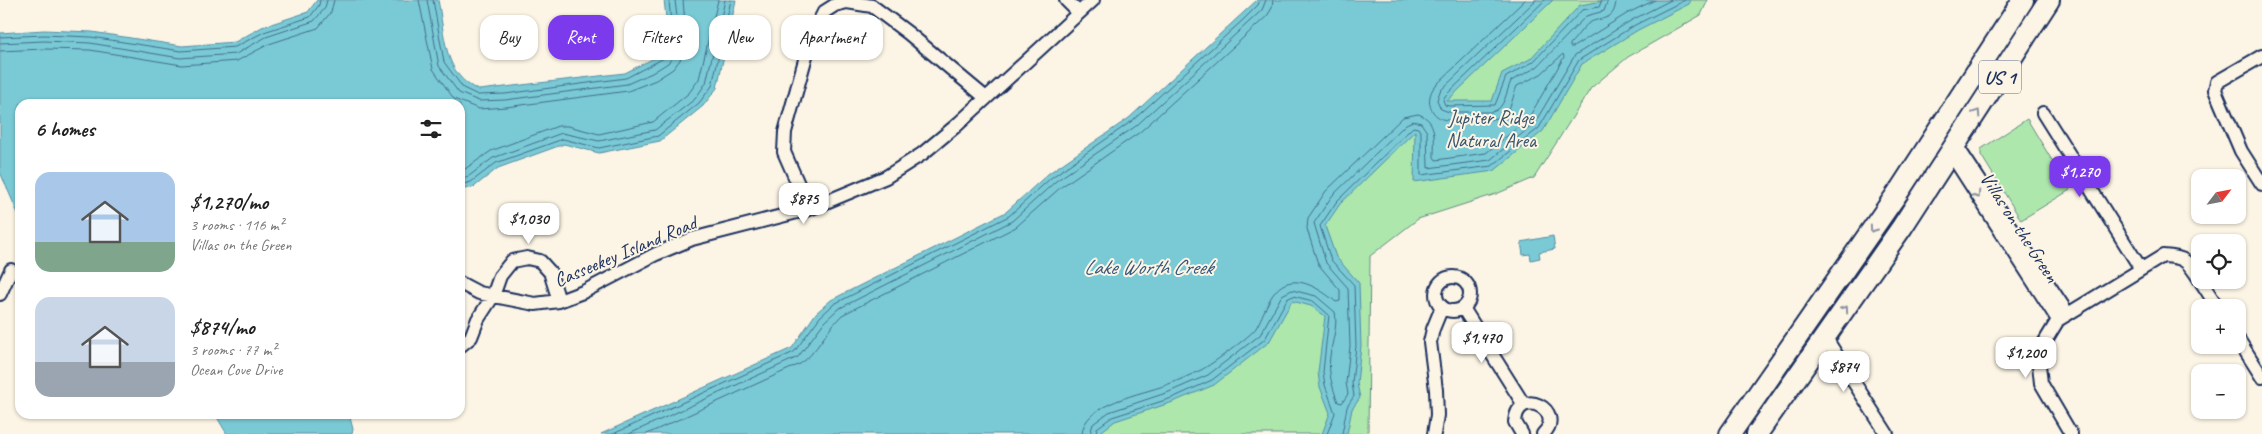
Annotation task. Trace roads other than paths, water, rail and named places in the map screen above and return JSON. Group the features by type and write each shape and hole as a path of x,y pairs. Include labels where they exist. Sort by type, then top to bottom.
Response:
{"main road":[{"name":"US 1","path":"1730,434 1901,188 2022,0"},
{"name":"US 1","path":"1757,434 1902,228 2049,0"},
{"path":"1902,228 1898,211 1978,83 1984,60"},
{"path":"1746,434 1808,343 1812,315"}],"street":[{"path":"1066,0 1079,13"},
{"name":"Casseekey Island Road","path":"465,286 479,293 535,304 559,301 583,292 656,254 692,239 809,209 893,173 922,154 1093,0"},
{"path":"809,209 784,152 785,132 816,26 824,12 847,2 872,6 908,33 986,98"},
{"path":"2262,56 2218,82 2214,90 2241,151 2262,184"},
{"path":"2044,113 2141,268"},
{"name":"Villas on the Green","path":"1954,149 2063,317"},
{"path":"2071,434 2041,383 2039,365 2041,348 2063,317 2163,256 2179,256 2191,266"},
{"path":"465,342 470,337 478,319 493,296 500,276 512,261 527,258 540,261 550,272 559,301"},
{"path":"0,294 11,270"},
{"path":"1455,277 1465,280 1470,292 1468,304 1463,308 1454,311 1442,307 1436,295 1438,285 1446,278 1455,277"},
{"path":"1434,434 1437,398 1430,342 1442,307"},
{"path":"1463,308 1524,405"},
{"path":"1825,337 1887,434"},
{"path":"2246,352 2262,377"},
{"path":"1524,405 1534,404 1544,408 1549,419 1546,433"},
{"path":"1522,434 1516,427 1516,417 1524,405"}],"water":[{"path":"317,0 438,0 452,64 458,75 479,90 625,73 650,60 699,60 699,15 666,15 664,0 736,0 733,15 709,15 709,60 723,60 717,88 703,106 660,141 599,153 564,144 498,168 474,187 465,189 465,99 15,99 15,206 0,172 0,33 44,30 92,32 182,46 235,42 262,27 308,12"},
{"name":"Lake Worth Creek","path":"1257,0 1553,0 1447,101 1492,101 1502,73 1530,59 1580,5 1609,0 1691,0 1689,4 1638,30 1582,64 1543,131 1494,171 1414,182 1415,131 1340,204 1325,226 1336,257 1359,283 1361,346 1357,383 1360,398 1352,409 1347,434 1322,434 1330,413 1320,387 1318,372 1325,316 1311,306 1292,301 1269,342 1214,385 1173,402 1115,421 1098,434 601,434 792,348 816,313 831,300 1006,212 1049,173 1129,118"},
{"path":"1553,236 1555,249 1539,252 1540,258 1531,260 1530,254 1523,255 1521,242"},
{"path":"218,419 350,419 353,429 352,434 227,434"}],"park label":[{"name":"Jupiter Ridge Natural Area","path":"1491,128"}]}
